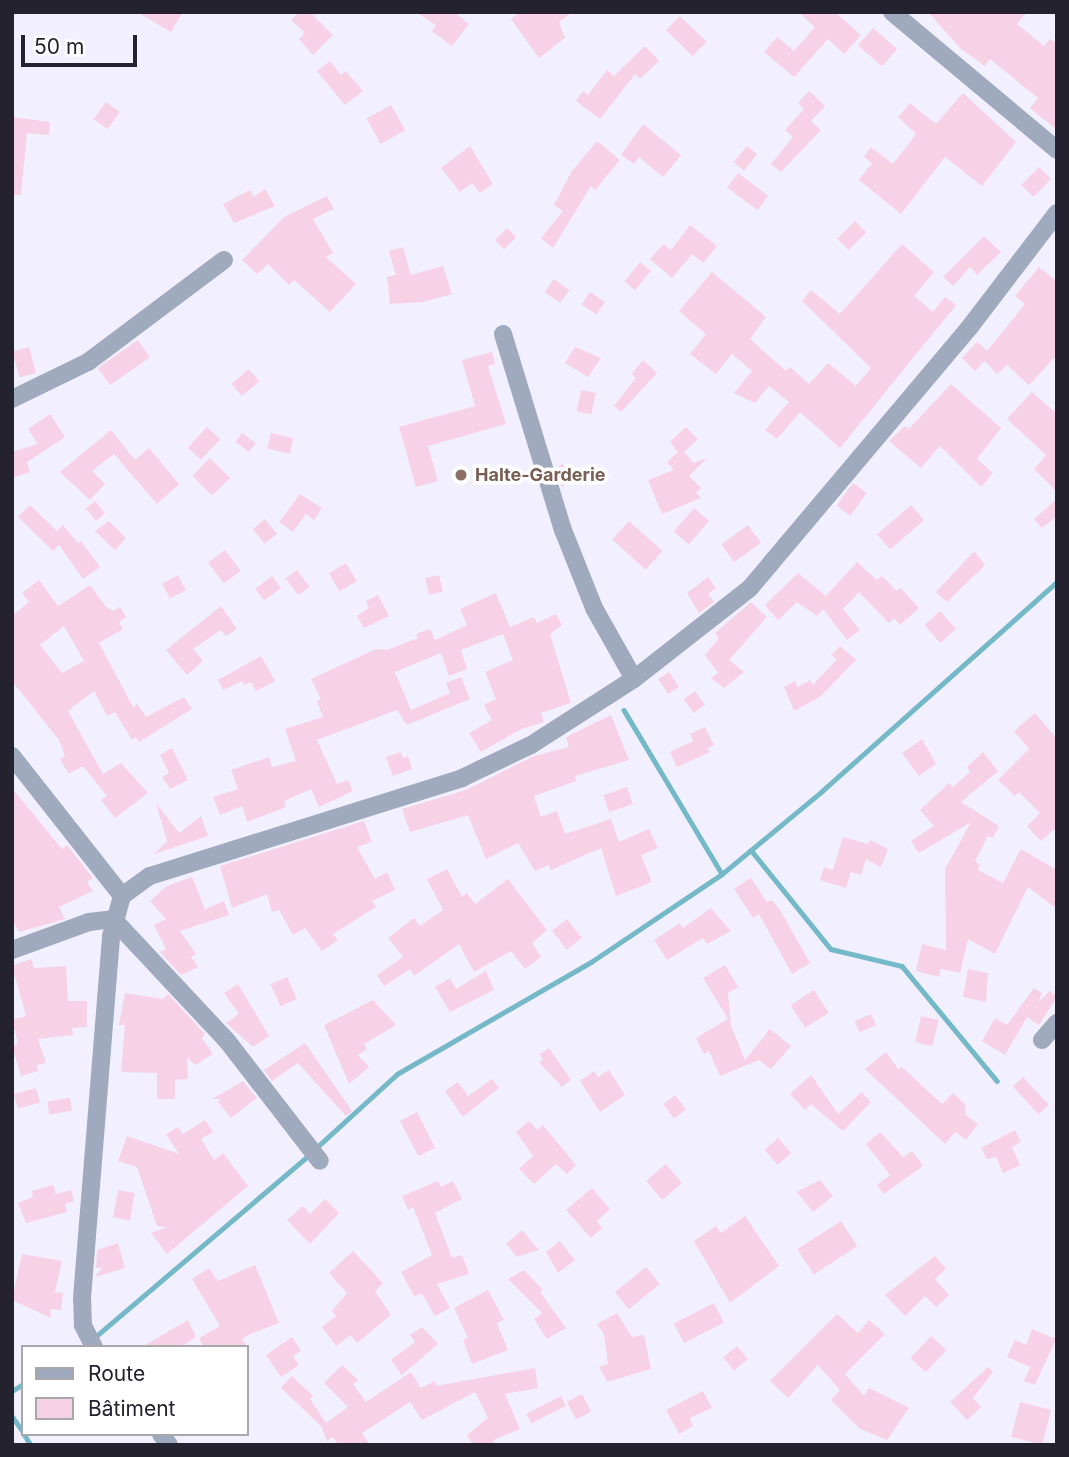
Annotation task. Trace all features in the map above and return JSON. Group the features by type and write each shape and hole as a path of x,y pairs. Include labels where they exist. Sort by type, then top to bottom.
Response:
{"street":[{"path":"892,12 1057,150"},
{"path":"91,1342 82,1298 113,919 122,896 150,876 461,778 531,745 634,679 750,588 969,328 1057,213"},
{"path":"12,399 88,362 224,261"},
{"path":"503,334 563,530 594,608 634,679"},
{"path":"12,756 122,896"},
{"path":"12,950 89,922 113,919"},
{"path":"113,919 228,1042 314,1154"},
{"path":"1042,1040 1057,1023"}],"building":[{"path":"137,12 183,12 171,32"},
{"path":"299,12 310,12 333,35 313,55 299,39 305,33 291,20"},
{"path":"416,12 454,12 469,24 452,46 432,31 436,25"},
{"path":"520,12 572,12 559,22 565,38 539,58 511,19"},
{"path":"798,12 835,12 861,35 844,54 828,39 794,77 764,52 777,37 794,51 815,27"},
{"path":"928,12 1027,12 1017,24 1044,46 1050,39 1057,44 1057,130 1030,108 1038,98 990,59 985,66 961,49"},
{"path":"680,16 707,42 693,56 666,30"},
{"path":"873,28 897,49 882,66 858,45"},
{"path":"645,46 659,61 640,79 635,74 600,119 576,101 583,91 588,95 607,70 614,76"},
{"path":"330,61 341,75 346,71 363,91 345,105 317,71"},
{"path":"809,91 825,106 811,121 821,130 781,172 771,164 793,137 785,130 804,109 798,103"},
{"path":"963,93 1016,142 982,186 945,157 901,214 859,180 872,163 864,157 871,147 893,164 916,134 898,117 910,103 936,124"},
{"path":"106,102 120,112 107,129 94,119"},
{"path":"391,105 405,130 381,144 367,119"},
{"path":"12,117 50,122 49,135 27,133 21,195 12,195"},
{"path":"643,124 681,155 663,177 639,157 634,164 621,155"},
{"path":"597,141 620,160 595,190 591,186 553,248 541,238 563,211 554,205 572,171"},
{"path":"470,146 493,184 480,193 472,183 460,192 441,168"},
{"path":"747,146 757,154 744,171 734,162"},
{"path":"1039,167 1051,179 1033,197 1021,185"},
{"path":"738,173 768,196 758,210 727,187"},
{"path":"265,189 275,206 234,223 223,204 250,190 254,197"},
{"path":"327,196 334,209 313,219 333,253 326,257 356,284 330,312 294,280 289,285 268,264 257,274 242,260 284,217"},
{"path":"855,221 866,232 849,250 837,239"},
{"path":"690,225 717,246 703,263 692,254 672,278 650,259 664,244 671,250"},
{"path":"507,228 516,237 504,249 495,240"},
{"path":"984,236 1001,252 977,275 970,267 953,286 943,277"},
{"path":"902,244 934,272 914,296 933,312 945,297 956,305 840,448 800,412 777,439 765,430 789,402 769,386 755,403 734,393 752,371 732,354 716,374 690,354 706,334 679,311 712,272 766,317 750,339 786,371 790,367 809,384 828,363 856,386 871,368 802,301 811,290 840,314"},
{"path":"403,247 411,275 443,266 452,294 423,302 390,304 387,277 396,275 389,251"},
{"path":"640,262 651,271 635,290 624,281"},
{"path":"1039,267 1057,281 1057,355 1029,385 1007,365 997,374 985,361 975,371 962,358 977,342 987,351 1025,304 1015,296"},
{"path":"554,279 569,290 560,303 545,292"},
{"path":"590,292 605,302 597,315 582,304"},
{"path":"138,340 150,357 110,385 98,368"},
{"path":"29,347 36,373 20,377 13,351"},
{"path":"575,347 601,358 588,377 565,363"},
{"path":"492,352 495,364 488,366 506,424 428,446 438,481 416,487 399,427 475,406 462,360"},
{"path":"643,360 657,373 621,412 614,406 636,378 632,374"},
{"path":"249,369 259,381 242,396 231,384"},
{"path":"951,384 1001,428 977,459 993,473 981,487 940,446 921,468 889,441 905,426 909,429"},
{"path":"581,390 596,393 592,414 577,412"},
{"path":"1032,392 1057,414 1057,492 1034,469 1046,455 1007,419"},
{"path":"50,414 65,437 27,462 30,472 12,478 12,452 38,444 28,429"},
{"path":"207,427 220,439 201,460 188,447"},
{"path":"686,427 698,439 684,452 694,463 707,458 689,476 701,488 696,493 701,498 662,514 648,480 674,470 667,462 678,452 670,442"},
{"path":"111,430 135,460 149,448 179,484 157,504 114,454 92,471 105,484 90,500 60,472"},
{"path":"242,433 256,443 249,452 236,442"},
{"path":"271,433 293,438 290,454 267,449"},
{"path":"210,458 230,478 212,495 192,476"},
{"path":"562,464 576,475 562,487 556,469"},
{"path":"853,483 867,493 850,516 837,506"},
{"path":"300,494 322,508 314,520 306,514 293,532 279,522"},
{"path":"1057,499 1057,516 1042,528 1034,519"},
{"path":"95,501 105,513 96,521 86,509"},
{"path":"30,505 57,531 63,525 78,543 81,541 100,567 83,579 59,545 53,551 18,517"},
{"path":"911,505 924,520 890,550 877,535"},
{"path":"694,508 709,521 689,545 674,531"},
{"path":"265,519 277,534 265,544 253,529"},
{"path":"109,521 126,538 115,550 95,531"},
{"path":"629,521 662,551 646,570 612,540"},
{"path":"748,525 761,543 734,562 721,544"},
{"path":"225,550 241,571 224,583 208,563"},
{"path":"974,551 985,565 947,602 936,592"},
{"path":"857,562 877,580 882,576 897,591 901,588 919,608 900,625 894,618 889,623 859,592 843,609 860,630 847,640 823,609 817,616 797,602 778,620 765,605 798,573 826,596"},
{"path":"346,563 357,581 340,591 329,573"},
{"path":"297,570 310,587 298,595 286,578"},
{"path":"178,575 186,590 170,598 162,583"},
{"path":"439,575 443,592 429,595 425,578"},
{"path":"272,576 281,588 264,601 255,589"},
{"path":"708,577 716,588 708,594 714,602 699,613 687,593"},
{"path":"39,580 58,606 90,585 106,607 113,611 120,607 126,617 119,622 123,629 99,643 133,707 137,704 146,717 184,697 192,709 139,742 136,737 132,740 115,712 107,716 94,691 68,711 103,774 121,763 148,793 115,818 101,800 107,796 83,766 69,774 60,759 65,756 59,740 12,681 12,616 29,602 22,593","holes":["64,626 84,661 62,673 40,645"]},
{"path":"496,593 510,627 534,617 537,623 556,614 562,625 550,634 571,703 541,713 544,722 521,729 481,752 469,733 492,720 484,705 496,699 485,672 513,660 503,634 461,650 467,669 449,676 441,653 395,672 411,710 450,693 446,683 461,677 470,699 407,725 397,710 317,740 337,784 348,780 353,791 319,807 311,789 284,801 286,807 247,822 242,806 220,815 213,797 238,789 231,770 269,757 272,767 296,761 285,729 323,717 317,701 321,699 311,679 376,649 387,650 418,638 416,634 430,629 435,640 467,625 460,609"},
{"path":"378,595 389,616 364,628 357,616 369,608 366,601"},
{"path":"751,602 767,617 729,660 744,672 724,688 711,678 718,673 705,655 719,638 715,633"},
{"path":"221,606 237,629 226,636 221,630 193,649 203,661 187,675 166,650"},
{"path":"940,611 956,629 940,643 924,625"},
{"path":"840,646 856,660 820,697 794,711 784,687 795,681 798,687 810,680 813,685 837,659 831,655"},
{"path":"261,656 275,681 256,691 251,682 244,685 242,681 223,690 218,680"},
{"path":"669,672 679,687 668,694 658,679"},
{"path":"695,691 705,705 694,713 684,699"},
{"path":"1035,713 1057,739 1057,827 1041,841 1027,826 1040,813 1019,792 1015,796 998,780 1029,749 1014,731"},
{"path":"611,715 629,760 575,776 576,781 534,796 541,817 557,811 565,834 611,819 619,842 649,829 658,848 641,855 652,882 616,896 601,848 551,870 549,865 535,871 518,843 486,859 468,815 410,832 402,809 466,790 534,756 569,747 566,737"},
{"path":"705,727 714,745 707,748 710,752 677,767 670,752 693,741 690,734"},
{"path":"922,739 936,764 919,776 902,753"},
{"path":"172,748 188,780 170,789 162,777 169,773 160,755"},
{"path":"401,752 403,758 408,756 412,769 393,776 386,757"},
{"path":"983,752 998,771 961,802 999,826 993,838 988,836 975,861 980,865 978,870 1003,883 1021,849 1057,870 1057,909 1028,887 995,954 968,939 960,973 941,969 939,977 916,971 922,944 946,950 945,869 971,822 919,853 911,841 934,826 920,810 949,783 953,787 970,772 967,767"},
{"path":"627,787 633,804 609,812 603,795"},
{"path":"12,788 62,849 67,845 93,878 87,882 93,891 59,907 65,919 19,932 12,919"},
{"path":"156,803 179,833 201,816 208,836 154,854 167,841"},
{"path":"364,821 372,842 357,847 375,879 387,872 395,890 372,901 376,907 333,934 338,940 322,951 305,928 293,935 279,910 272,912 267,894 232,908 220,866"},
{"path":"843,837 868,844 870,840 888,849 881,867 866,859 861,875 851,872 846,888 820,880 824,867 833,870"},
{"path":"447,869 462,897 467,893 475,904 508,879 547,930 532,943 541,957 525,969 511,951 474,972 459,944 414,976 410,969 384,986 377,975 403,957 388,938 414,918 420,926 443,910 427,879"},
{"path":"192,877 205,909 224,901 229,915 180,931 196,954 191,957 198,967 181,975 160,952 166,949 154,925 166,919 150,901 167,886"},
{"path":"751,878 767,902 772,900 780,910 810,963 792,974 759,914 753,918 734,889"},
{"path":"711,908 731,931 707,944 703,938 667,960 654,940 680,923 683,928"},
{"path":"567,919 582,938 567,950 552,931"},
{"path":"31,959 34,968 66,966 68,1001 87,1001 87,1027 72,1028 73,1035 38,1039 46,1063 37,1065 38,1071 21,1076 12,1046 18,1043 12,1020 26,1016 12,966"},
{"path":"725,965 738,987 728,993 731,1024 729,1020 745,1060 770,1029 791,1046 771,1069 759,1060 720,1076 709,1051 704,1054 696,1038 728,1019 703,978"},
{"path":"968,969 988,973 986,1002 963,997"},
{"path":"486,971 494,990 450,1012 435,987 450,978 456,989"},
{"path":"287,977 297,999 280,1006 271,984"},
{"path":"238,984 269,1036 253,1047 226,1023 239,1014 224,993"},
{"path":"1034,988 1042,993 1038,1002 1050,991 1057,997 1039,1025 1027,1017 1005,1055 982,1041 995,1018 1007,1025"},
{"path":"814,990 829,1013 805,1028 791,1005"},
{"path":"125,993 163,999 168,994 205,1034 202,1038 213,1054 195,1065 187,1057 188,1079 175,1080 175,1099 157,1099 157,1073 121,1072 125,1025 119,1025"},
{"path":"373,1000 396,1025 364,1044 367,1049 358,1055 369,1067 349,1084 324,1025"},
{"path":"871,1014 876,1025 859,1032 855,1021"},
{"path":"921,1016 939,1020 932,1046 915,1042"},
{"path":"305,1043 352,1111 346,1116 298,1063 272,1081 264,1070"},
{"path":"549,1048 571,1080 562,1087 539,1062 543,1060 540,1054"},
{"path":"886,1052 898,1069 902,1067 942,1104 953,1093 965,1104 966,1115 978,1124 966,1140 955,1132 945,1144 865,1069"},
{"path":"609,1070 625,1095 600,1112 580,1081 594,1071 598,1077"},
{"path":"811,1075 838,1114 862,1092 871,1102 843,1131 811,1104 805,1110 790,1094"},
{"path":"1023,1077 1049,1105 1039,1114 1013,1087"},
{"path":"492,1079 499,1088 463,1117 445,1091 458,1082 468,1096"},
{"path":"243,1081 257,1098 231,1118 218,1102 221,1099 212,1099"},
{"path":"36,1088 40,1102 18,1109 14,1094"},
{"path":"675,1095 686,1109 674,1118 663,1104"},
{"path":"70,1098 72,1111 49,1114 47,1102"},
{"path":"417,1112 435,1148 418,1156 400,1121"},
{"path":"205,1120 213,1132 201,1139 214,1160 223,1153 248,1186 167,1254 151,1233 167,1227 157,1226 137,1167 118,1161 127,1136 179,1154 166,1134 178,1127 183,1134"},
{"path":"529,1121 537,1130 543,1125 576,1165 567,1174 556,1164 534,1184 519,1169 533,1156 516,1132"},
{"path":"1015,1130 1021,1142 1012,1147 1020,1165 1003,1173 996,1157 987,1159 981,1148"},
{"path":"880,1132 903,1157 912,1151 923,1166 884,1194 877,1185 890,1175 866,1144"},
{"path":"778,1138 791,1153 778,1165 764,1150"},
{"path":"666,1164 682,1183 662,1200 646,1181"},
{"path":"820,1180 833,1196 813,1212 797,1192"},
{"path":"438,1181 441,1187 453,1181 462,1199 435,1213 452,1258 462,1255 469,1274 437,1284 450,1308 435,1316 422,1294 414,1296 401,1272 432,1255 413,1207 408,1210 402,1196"},
{"path":"53,1185 56,1194 71,1190 74,1201 65,1204 67,1212 26,1223 18,1203 33,1197 32,1191"},
{"path":"592,1188 610,1209 597,1221 602,1228 591,1238 566,1210"},
{"path":"118,1190 135,1193 130,1221 113,1218"},
{"path":"325,1199 339,1213 310,1244 287,1220 303,1206 310,1214"},
{"path":"745,1216 779,1266 730,1303 694,1241 716,1226 721,1233"},
{"path":"841,1221 857,1246 814,1274 797,1249"},
{"path":"522,1230 539,1250 517,1257 506,1244"},
{"path":"560,1241 575,1260 558,1273 546,1252"},
{"path":"118,1243 125,1268 95,1277 102,1268 96,1268 97,1250"},
{"path":"353,1251 383,1283 375,1291 391,1315 357,1343 351,1335 336,1346 322,1327 336,1316 332,1311 347,1293 329,1273"},
{"path":"22,1254 62,1261 55,1292 63,1293 61,1310 50,1309 51,1318 12,1300"},
{"path":"935,1256 946,1269 935,1279 949,1295 936,1307 925,1296 905,1316 885,1295"},
{"path":"255,1265 279,1323 248,1335 242,1339 246,1345 203,1345 199,1338 220,1326 192,1279 209,1268 218,1281"},
{"path":"646,1267 660,1284 629,1309 615,1292"},
{"path":"524,1270 543,1290 540,1292 566,1328 547,1339 534,1319 542,1313 508,1279"},
{"path":"488,1290 504,1320 497,1323 508,1350 472,1364 463,1340 468,1338 454,1308"},
{"path":"714,1303 724,1323 684,1343 674,1323"},
{"path":"617,1313 632,1337 644,1335 651,1369 607,1382 599,1367 608,1364 604,1334 597,1324"},
{"path":"837,1314 858,1333 869,1320 885,1334 845,1374 864,1396 869,1388 909,1408 887,1440 860,1429 831,1400 840,1390 818,1365 788,1398 770,1381"},
{"path":"188,1320 196,1337 184,1345 145,1345"},
{"path":"422,1327 438,1344 402,1375 391,1360 415,1342 410,1335"},
{"path":"1032,1329 1056,1339 1035,1385 1024,1381 1030,1367 1007,1357 1015,1340 1026,1345"},
{"path":"931,1336 946,1350 926,1372 911,1358"},
{"path":"292,1337 301,1351 293,1356 299,1365 281,1377 266,1355"},
{"path":"737,1346 748,1359 734,1371 723,1358"},
{"path":"342,1365 358,1380 353,1384 366,1402 411,1372 421,1388 435,1381 436,1386 535,1368 538,1388 505,1394 520,1429 493,1440 496,1445 473,1445 467,1435 488,1418 475,1392 422,1420 410,1402 362,1433 370,1445 339,1445 333,1437 327,1441 321,1426 281,1388 292,1376 313,1396 310,1399 326,1423 348,1407 324,1383"},
{"path":"988,1367 993,1372 973,1398 981,1407 967,1420 950,1402"},
{"path":"703,1391 712,1408 689,1418 693,1426 679,1434 666,1410"},
{"path":"582,1394 591,1412 576,1420 567,1402"},
{"path":"561,1396 566,1406 531,1424 526,1414"},
{"path":"1020,1402 1051,1410 1042,1445 1011,1437"}],"waterway":[{"path":"315,1149 397,1074 591,962 722,874 821,792 1057,582"},
{"path":"624,710 722,874"},
{"path":"751,850 831,949 902,966 997,1081"},
{"path":"94,1338 309,1155"},
{"path":"12,1391 21,1385"},
{"path":"12,1416 21,1429"},
{"path":"25,1436 31,1445"}],"place":[{"name":"Halte-Garderie","path":"461,475"}]}
